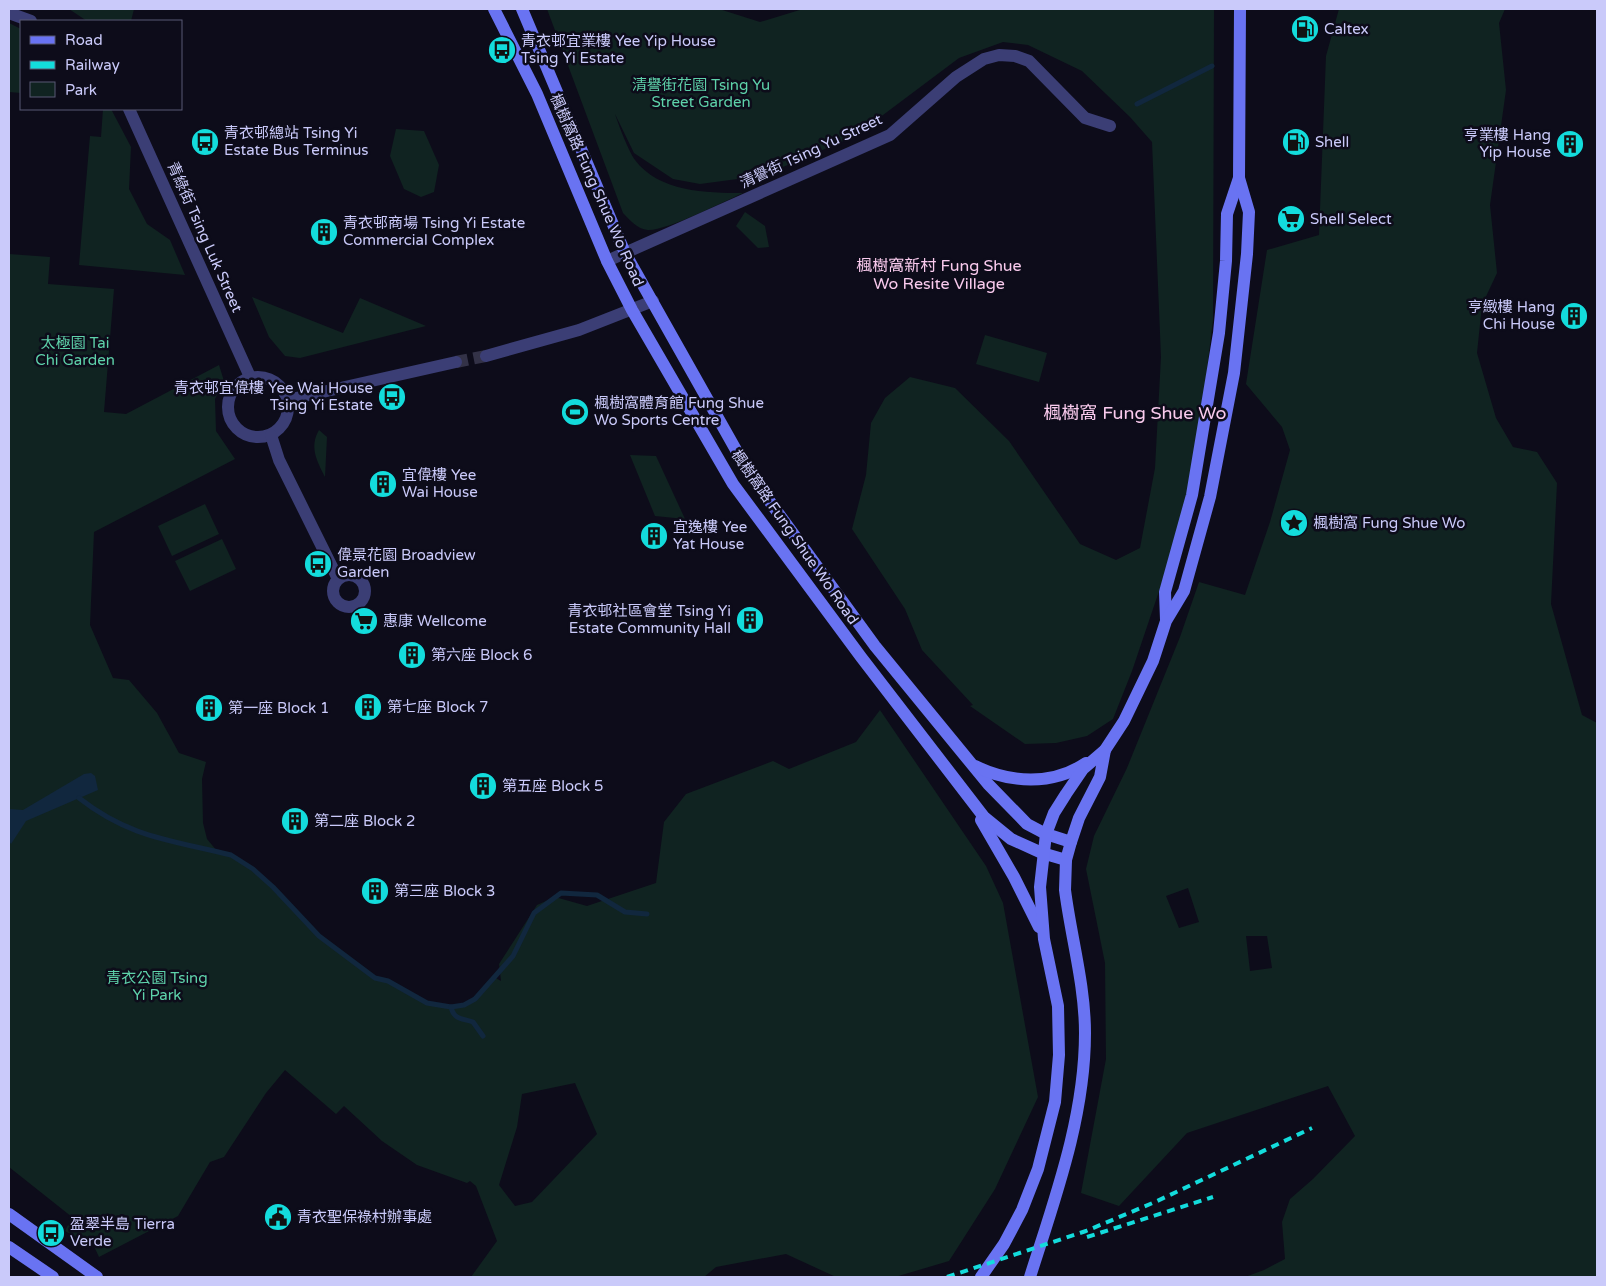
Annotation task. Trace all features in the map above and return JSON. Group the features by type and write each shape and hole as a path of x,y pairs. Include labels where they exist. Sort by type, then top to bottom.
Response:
{"main road":[{"name":"楓樹窩路 Fung Shue Wo Road","path":"494,9 537,94 607,261 632,310 733,484 860,657 984,817 999,831 1042,853 1066,860"},
{"name":"楓樹窩路 Fung Shue Wo Road","path":"522,9 626,253 749,473 876,646 970,763 1017,816 1046,834 1071,842"},
{"path":"980,1277 1004,1244 1022,1210 1038,1168 1055,1102 1060,1055 1058,1006 1044,939 1040,887 1042,853 1046,834 1054,813 1083,769 1105,750 1124,721 1144,678 1166,621 1184,591 1210,497 1234,373 1247,259 1249,212 1239,178 1240,9"},
{"path":"1166,621 1165,592 1192,495 1219,332 1225,271 1227,214 1239,178"},
{"path":"970,763 992,774 1017,780 1043,779 1060,776 1077,769 1105,750"},
{"path":"1030,1277 1075,1126 1083,1079 1085,1032 1083,1004 1065,890 1066,860 1079,818 1100,777 1105,750"},
{"path":"964,792 1014,877 1044,939"},
{"path":"9,1214 97,1277"},
{"path":"9,1247 53,1277"}],"street":[{"path":"9,13 28,20"},
{"name":"清譽街 Tsing Yu Street","path":"607,261 890,135 956,77 984,59 999,55 1015,56 1029,61 1085,118 1110,126"},
{"name":"青綠街 Tsing Luk Street","path":"129,110 138,126 251,379"},
{"path":"486,356 579,330 653,301"},
{"path":"287,400 456,362"},
{"path":"251,379 269,380 284,391 288,408 284,424 271,434 251,436 236,427 231,420 229,403 232,395 236,388 251,379"},
{"path":"271,434 279,460 338,579"}],"green space":[{"path":"69,9 134,9 131,20 86,20"},
{"name":"清譽街花園 Tsing Yu Street Garden","path":"547,9 719,9 760,22 803,9 1214,9 1213,320 1197,451 1178,535 1132,671 1113,719 1087,736 1056,743 1025,744 970,706 973,705 922,650 905,609 852,529 866,475 871,423 885,398 910,377 955,388 1009,441 1080,544 1116,560 1140,548 1155,468 1161,357 1152,142 1130,117 1082,71 1028,45 1003,42 959,58 855,136 755,179 745,178 700,184 673,179 634,153 615,114 635,160 645,171 657,179 670,185 699,191 743,193 668,226 648,230 634,224 623,213"},
{"path":"1339,9 1505,9 1499,23 1506,90 1490,205 1497,273 1482,305 1477,353 1496,418 1513,447 1537,452 1557,483 1551,604 1582,715 1597,723 1597,1277 1245,1277 1285,1259 1282,1222 1290,1199 1313,1179 1355,1136 1328,1086 1187,1133 1119,1206 1081,1193 1106,1059 1105,963 1086,869 1094,836 1127,768 1180,637 1199,582 1245,595 1270,522 1290,450 1282,427 1246,384 1267,250 1319,235 1326,56","holes":["1188,888 1199,922 1179,928 1166,896","1246,936 1267,936 1272,968 1250,971"]},
{"path":"9,23 20,28 20,93 9,92"},
{"path":"103,110 112,110 131,147 129,189 147,224 170,240 185,275 79,265 90,136 101,137"},
{"path":"396,129 424,131 439,165 434,192 421,197 404,189 390,156"},
{"path":"745,212 765,226 769,247 758,248 736,226"},
{"path":"9,254 50,257 48,284 114,289 104,412 126,414 219,365 224,381 215,399 216,431 235,459 94,532 90,625 113,678 129,680 157,713 179,753 206,762 202,779 203,823 207,839 217,851 231,855 253,869 319,936 375,978 388,981 427,1003 451,1007 464,1005 475,999 494,977 501,981 499,964 537,905 555,897 587,906 656,883 664,822 686,794 773,761 789,769 856,742 880,710 986,866 1003,903 1038,1097 995,1189 949,1261 895,1277 836,1277 786,1254 716,1267 704,1277 471,1277 497,1241 476,1186 470,1181 467,1183 417,1165 382,1141 344,1106 336,1114 285,1070 266,1093 224,1157 210,1162 178,1216 99,1257 92,1242 65,1231 72,1217 9,1167","holes":["575,1083 597,1134 532,1202 515,1206 499,1185 517,1127 522,1094"]},
{"path":"252,297 343,333 360,298 426,326 300,358 285,356 269,337"},
{"path":"985,335 1047,353 1039,382 976,364"},
{"path":"319,430 327,437 325,477 314,448"},
{"path":"630,455 656,456 685,519 655,516"},
{"path":"205,504 219,534 172,556 158,526"},
{"path":"222,539 236,569 190,591 175,561"}],"water":[{"path":"91,773 95,776 98,790 26,821 11,844 9,841 9,809 23,810 84,774"}],"waterway":[{"path":"1137,104 1212,66"},
{"path":"79,798 116,822 134,830 170,841 231,855 253,869 273,887 319,936 375,978 388,981 427,1003 451,1007 456,1016 473,1022 483,1036"},
{"path":"451,1007 464,1005 475,999 513,956 534,913 561,893 597,895 625,912 647,914"}],"tunnel":[{"path":"456,362 486,356"}],"railway":[{"path":"947,1277 1086,1231 1155,1202 1312,1128"},
{"path":"1087,1237 1213,1197"}],"place":[{"name":"Caltex","path":"1305,29"},
{"name":"青衣邨宜業樓 Yee Yip House Tsing Yi Estate","path":"502,50"},
{"name":"青衣邨總站 Tsing Yi Estate Bus Terminus","path":"205,142"},
{"name":"Shell","path":"1296,142"},
{"name":"亨業樓 Hang Yip House","path":"1570,144"},
{"name":"Shell Select","path":"1291,219"},
{"name":"青衣邨商場 Tsing Yi Estate Commercial Complex","path":"324,232"},
{"name":"亨緻樓 Hang Chi House","path":"1574,316"},
{"name":"青衣邨宜偉樓 Yee Wai House Tsing Yi Estate","path":"392,397"},
{"name":"楓樹窩體育館 Fung Shue Wo Sports Centre","path":"575,412"},
{"name":"宜偉樓 Yee Wai House","path":"383,484"},
{"name":"楓樹窩 Fung Shue Wo","path":"1294,523"},
{"name":"宜逸樓 Yee Yat House","path":"654,536"},
{"name":"偉景花園 Broadview Garden","path":"318,564"},
{"name":"青衣邨社區會堂 Tsing Yi Estate Community Hall","path":"750,620"},
{"name":"惠康 Wellcome","path":"364,621"},
{"name":"第六座 Block 6","path":"412,655"},
{"name":"第七座 Block 7","path":"368,707"},
{"name":"第一座 Block 1","path":"209,708"},
{"name":"第五座 Block 5","path":"483,786"},
{"name":"第二座 Block 2","path":"295,821"},
{"name":"第三座 Block 3","path":"375,891"},
{"name":"青衣聖保祿村辦事處","path":"278,1217"},
{"name":"盈翠半島 Tierra Verde","path":"51,1233"}],"district":[{"name":"楓樹窩新村 Fung Shue Wo Resite Village","path":"939,274"},
{"name":"楓樹窩 Fung Shue Wo","path":"1135,413"}],"park label":[{"name":"太極園 Tai Chi Garden","path":"75,352"},
{"name":"青衣公園 Tsing Yi Park","path":"157,986"}]}
